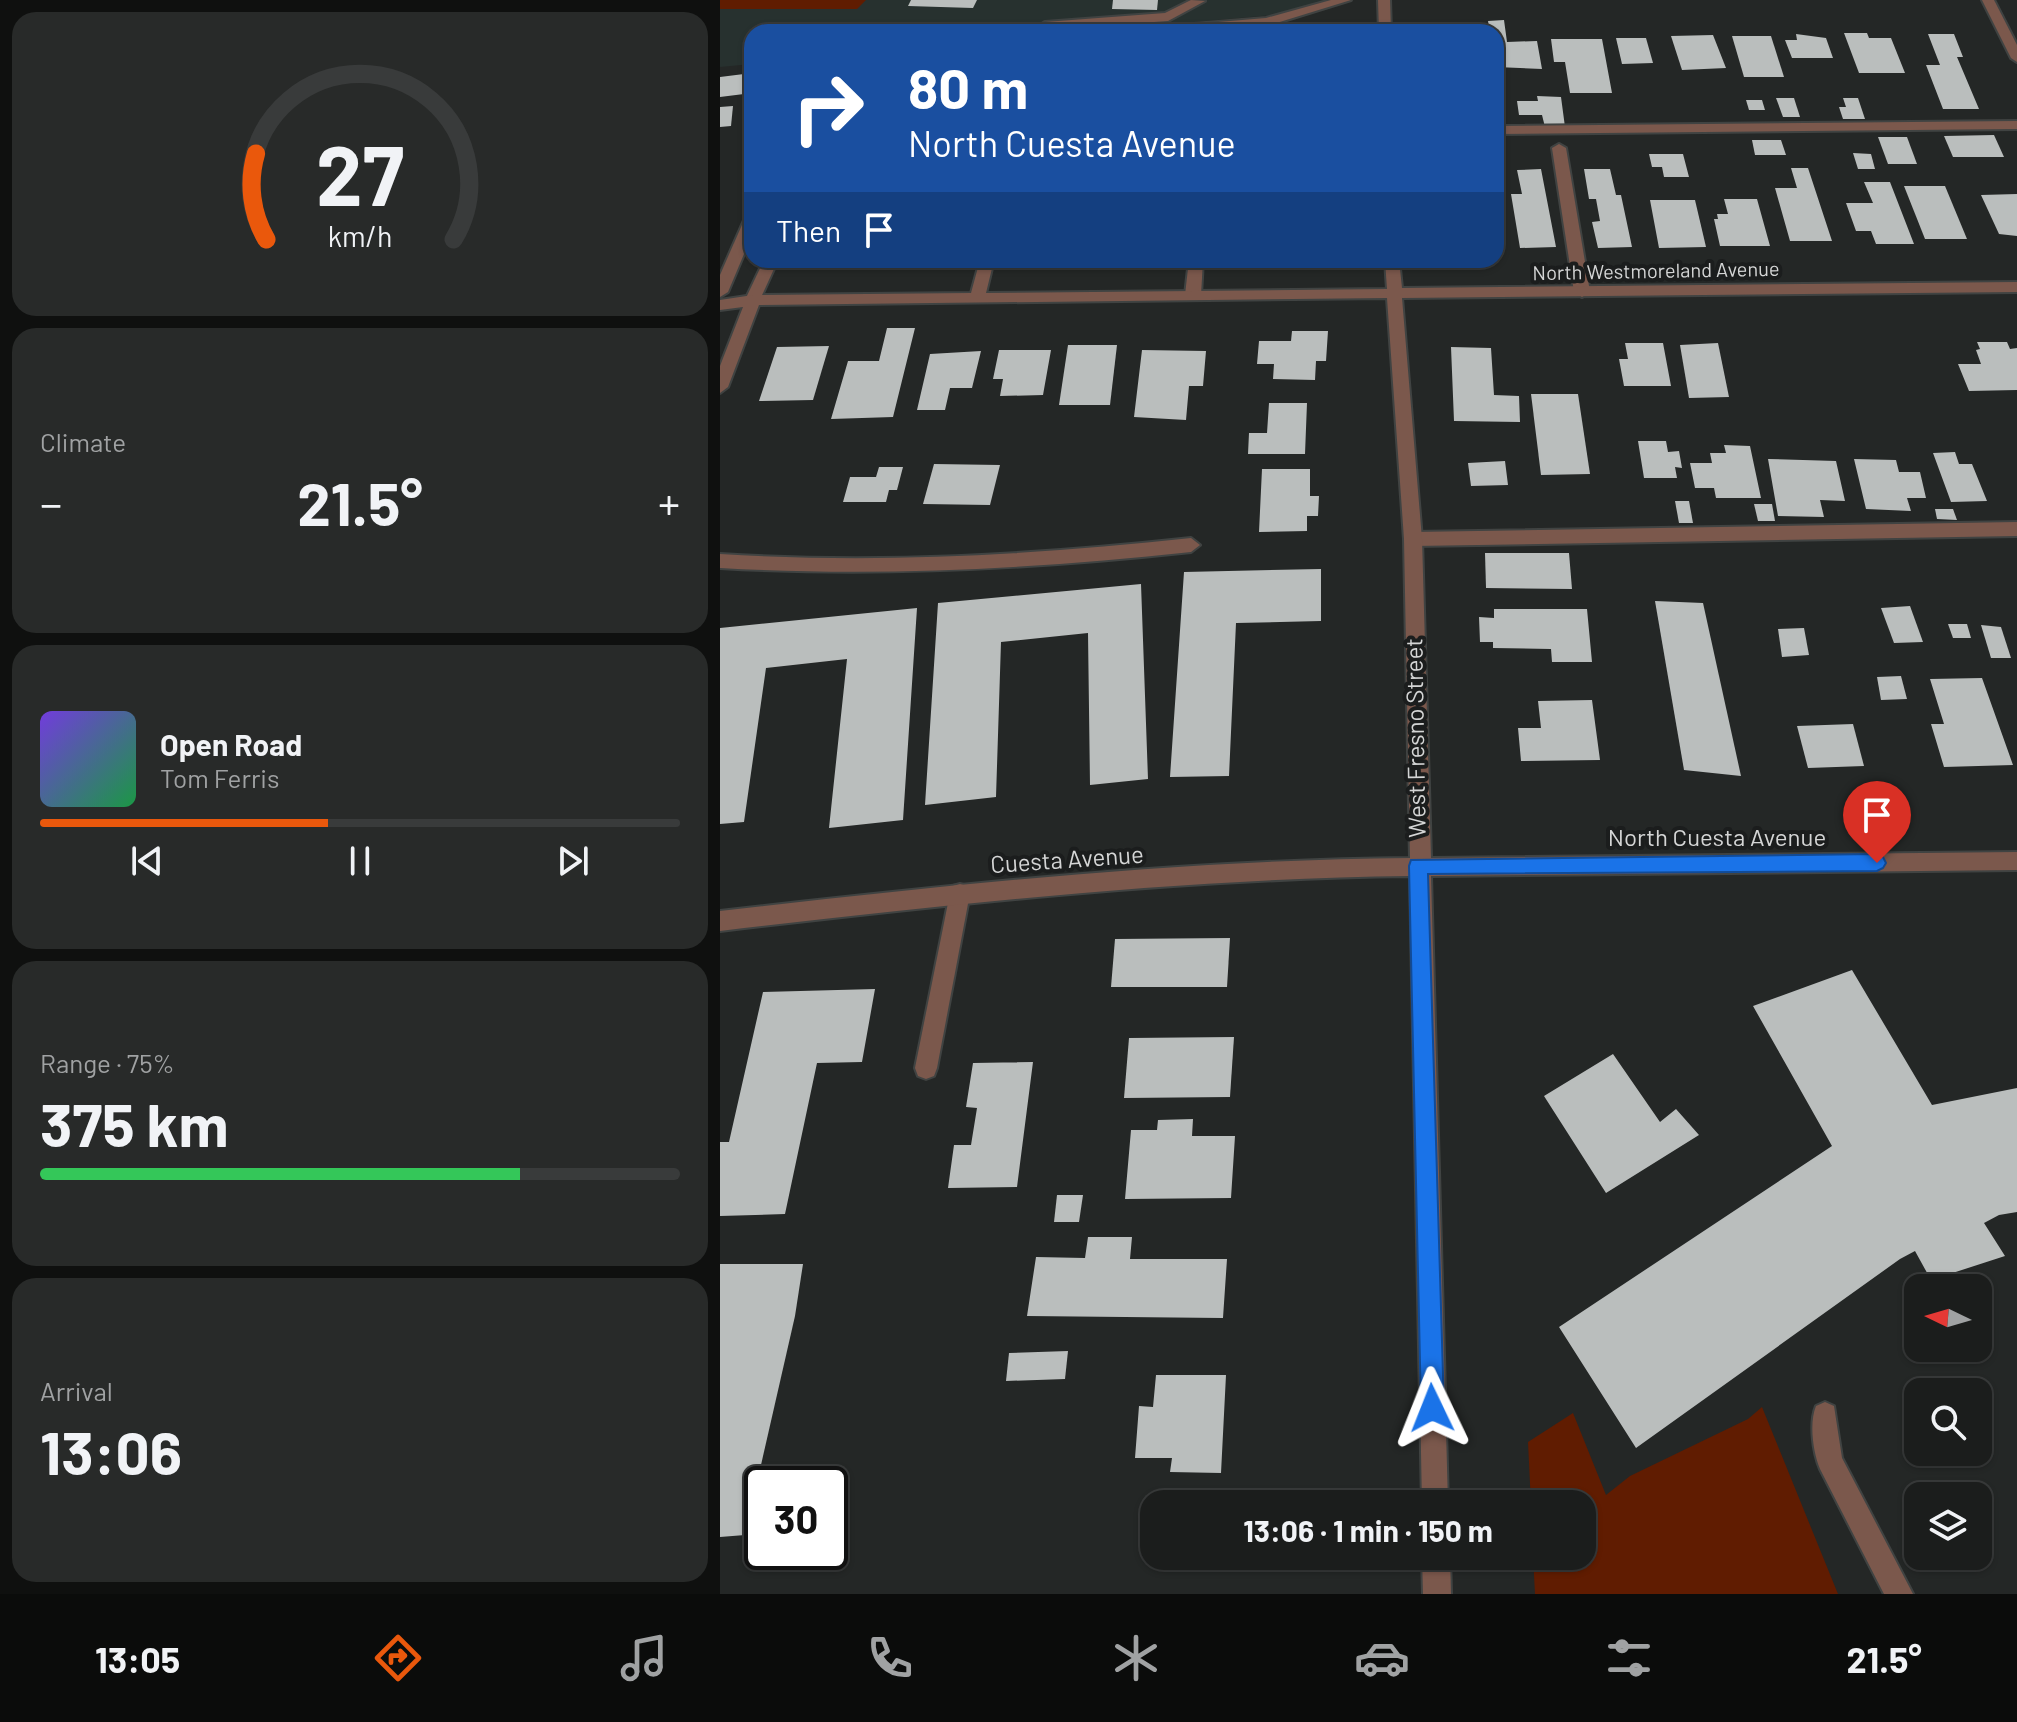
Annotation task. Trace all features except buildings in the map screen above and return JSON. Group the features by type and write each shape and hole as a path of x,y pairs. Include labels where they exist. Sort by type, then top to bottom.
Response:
{"street":[{"path":"1251,24 1345,0"},
{"path":"1384,0 1385,24"},
{"path":"1988,0 2017,58"},
{"path":"1072,24 1168,17 1199,1"},
{"path":"1504,130 2017,125"},
{"path":"1559,148 1582,292"},
{"path":"720,292 744,236"},
{"path":"720,387 767,268"},
{"path":"977,297 985,268"},
{"path":"1193,295 1195,268"},
{"name":"West Fresno Street","path":"1392,268 1413,539 1418,866 1435,1490"},
{"name":"North Westmoreland Avenue","path":"720,305 753,300 2017,287"},
{"path":"1413,539 2017,529"},
{"path":"720,561 793,567 1069,559 1191,545"},
{"name":"North Cuesta Avenue","path":"1418,866 2017,861"},
{"name":"Cuesta Avenue","path":"720,921 960,893 1337,868 1418,866"},
{"path":"926,1068 960,893"},
{"path":"1825,1415 1829,1460 1899,1594"},
{"path":"1436,1570 1437,1594"}],"shaded area":[{"path":"720,0 1335,0 1272,15 1175,24 744,24 744,65 720,67"},
{"path":"720,0 866,0 857,9 720,9"},
{"path":"1762,1407 1838,1594 1535,1594 1534,1570 1596,1570 1596,1490 1530,1490 1528,1442 1573,1413 1606,1495 1630,1476 1748,1419"}],"route":[{"path":"1432,1408 1418,866 1877,863"}]}
